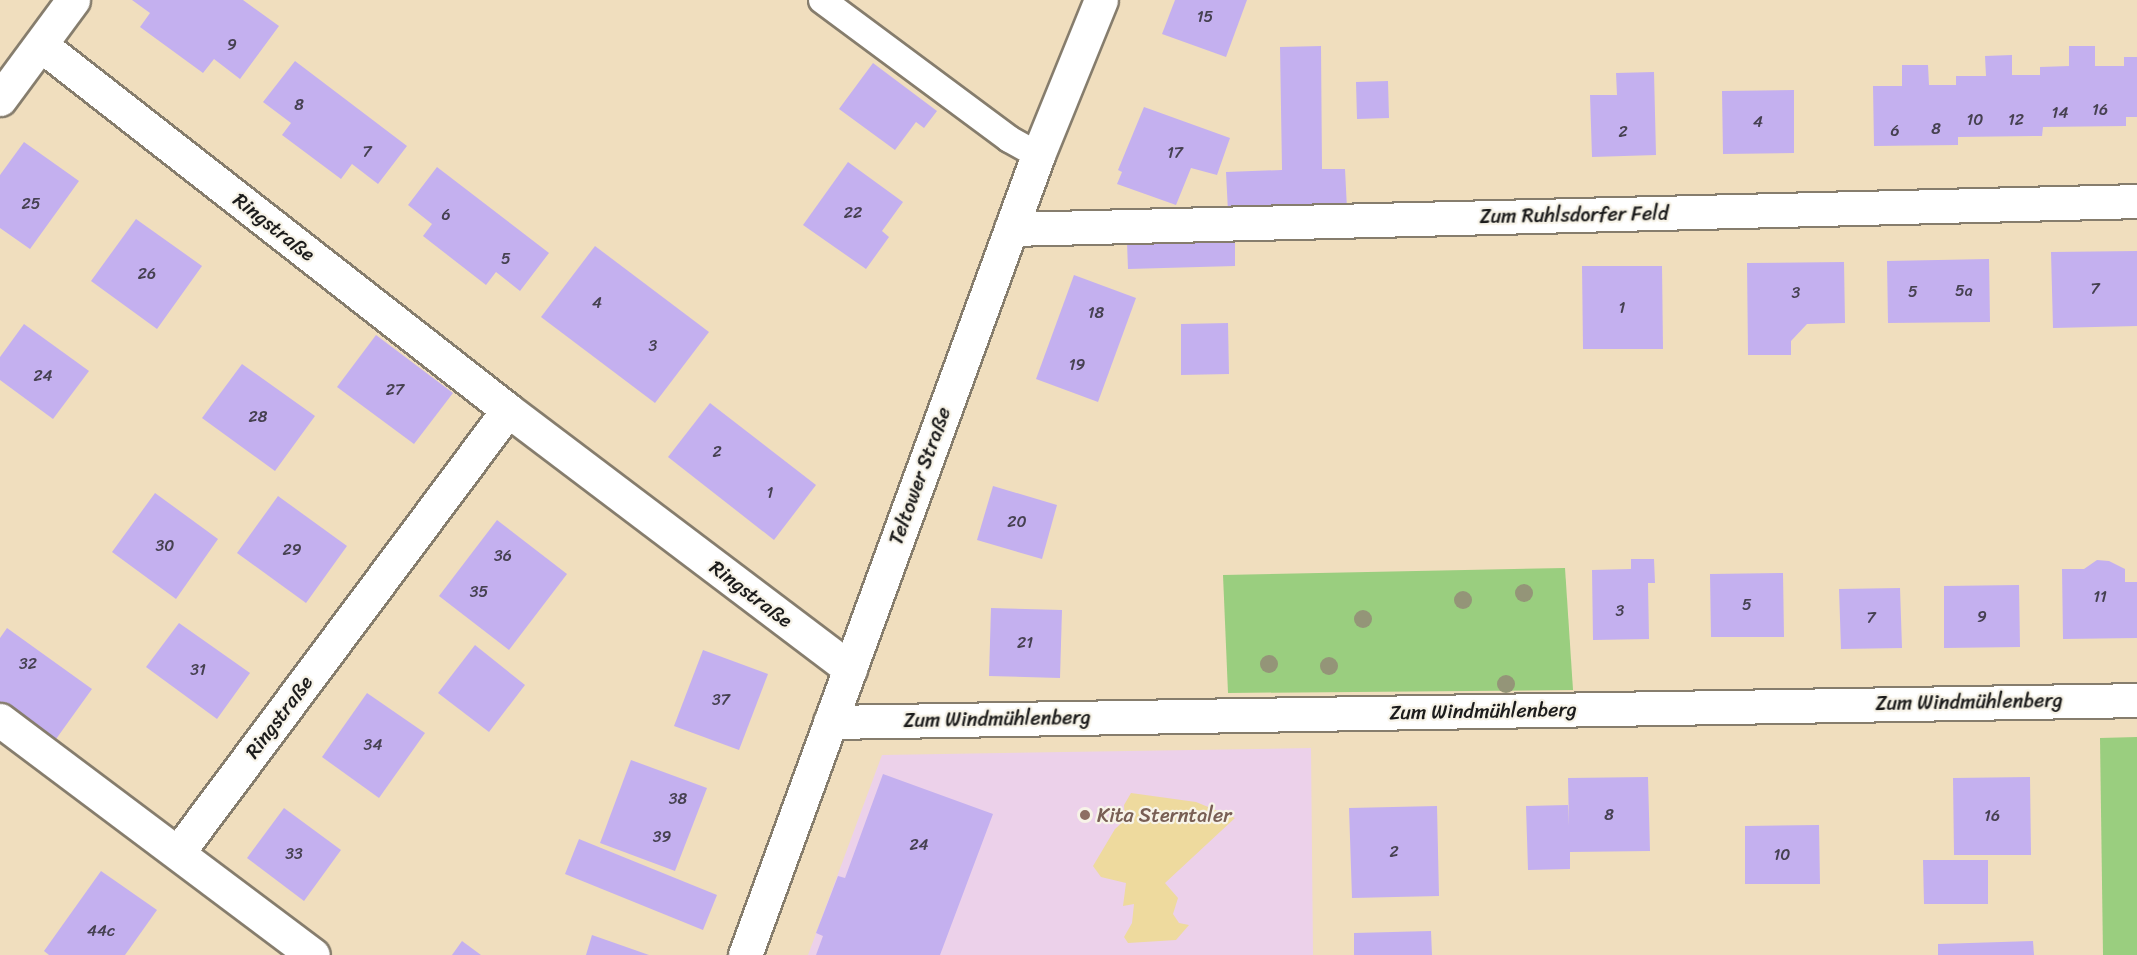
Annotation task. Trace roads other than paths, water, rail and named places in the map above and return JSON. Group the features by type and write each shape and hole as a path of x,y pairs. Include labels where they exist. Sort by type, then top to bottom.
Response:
{"street":[{"path":"0,99 73,0"},
{"name":"Teltower Straße","path":"746,955 1038,155 1101,0"},
{"name":"Ringstraße","path":"41,45 508,410 850,669"},
{"name":"Zum Ruhlsdorfer Feld","path":"1011,229 2137,201"},
{"name":"Ringstraße","path":"178,850 508,410"},
{"name":"Zum Windmühlenberg","path":"830,722 2137,700"},
{"path":"0,720 178,850 313,955"}],"lane":[{"path":"822,0 1009,139 1038,155"}],"place":[{"name":"Kita Sterntaler","path":"1085,815"}]}
